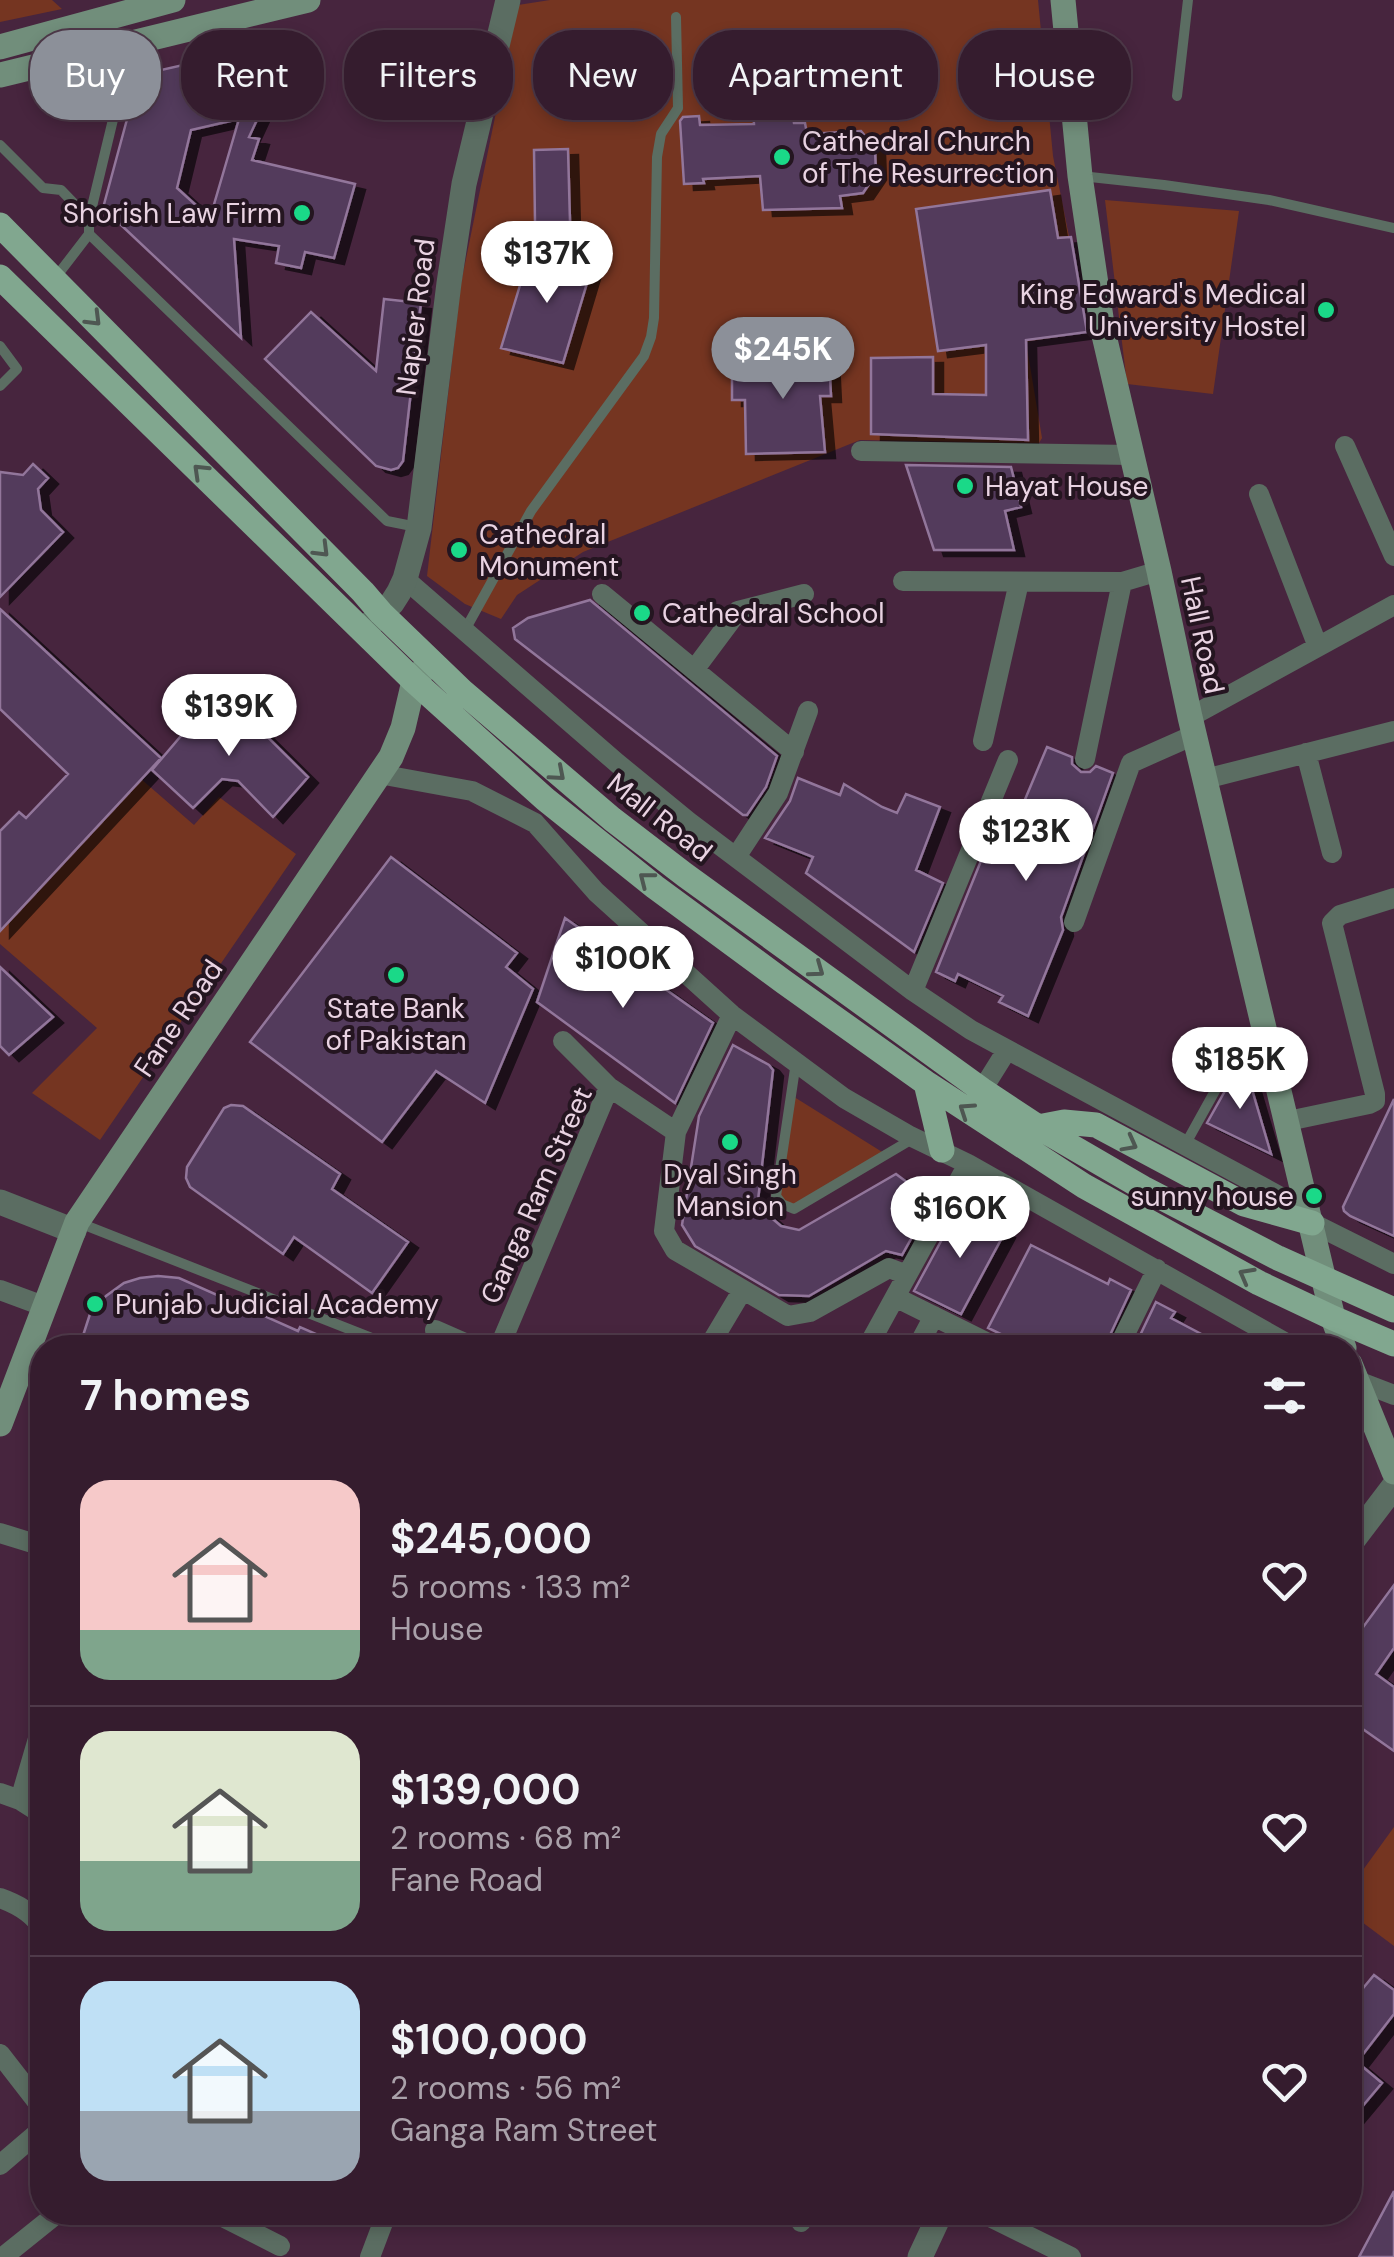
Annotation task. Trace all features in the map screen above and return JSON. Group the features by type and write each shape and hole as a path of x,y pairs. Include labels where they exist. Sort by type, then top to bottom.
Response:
{"main road":[{"path":"0,47 173,0"},
{"path":"161,37 308,0"},
{"name":"Hall Road","path":"1063,0 1080,176 1104,332 1192,726 1339,1335"},
{"path":"0,76 30,69"},
{"name":"Mall Road","path":"0,226 363,592 373,622 414,681 540,811 655,887 1006,1138 1258,1282 1394,1344"},
{"name":"Mall Road","path":"0,277 373,622 431,660 477,704 685,875 1038,1127 1278,1258 1394,1310"},
{"name":"Fane Road","path":"40,1335 46,1307 76,1227 390,757 403,728 414,681 431,660"},
{"path":"926,1083 942,1150"},
{"path":"1038,1127 1064,1122 1096,1126 1244,1204 1312,1224"},
{"name":"Fane Road","path":"0,1424 30,1375"},
{"path":"1362,1398 1394,1472"}],"street":[{"name":"Napier Road","path":"373,622 406,579 419,528 464,184 508,0"},
{"path":"1345,446 1394,556"},
{"path":"861,451 1132,456"},
{"path":"1258,494 1318,647"},
{"path":"903,582 1122,582 1160,572"},
{"path":"406,579 617,763 913,992 971,1030 1279,1196 1312,1224 1394,1264"},
{"path":"982,741 1019,582"},
{"path":"1085,759 1122,582"},
{"path":"602,594 794,752"},
{"path":"694,670 738,611 804,594"},
{"path":"1074,922 1131,763 1318,647 1394,605"},
{"path":"736,857 778,794 808,711"},
{"path":"1205,779 1394,731"},
{"path":"1306,753 1332,853"},
{"path":"913,992 1008,760"},
{"path":"379,774 472,792 540,811 596,892 732,1015 844,1098 1273,1335"},
{"path":"1288,1122 1375,1101 1332,923 1340,916 1394,898"},
{"path":"732,1015 676,1132 664,1231 675,1250 788,1316 810,1312 889,1268 907,1275"},
{"path":"564,1041 609,1087"},
{"path":"982,1090 1008,1050"},
{"name":"Ganga Ram Street","path":"504,1335 609,1087 676,1132"},
{"path":"874,1335 968,1164"},
{"path":"0,1202 76,1227"},
{"path":"1124,1335 1157,1269"},
{"path":"0,1290 46,1307"},
{"path":"716,1335 742,1291"},
{"path":"895,1297 972,1335"},
{"path":"924,1335 934,1316"},
{"path":"436,1330 447,1335"},
{"path":"1362,1380 1394,1395"},
{"path":"1362,1528 1394,1486"},
{"path":"0,1533 30,1542"},
{"path":"10,1796 30,1752"},
{"path":"0,1898 30,1914"},
{"path":"0,2054 30,2093"},
{"path":"0,2165 30,2139"},
{"path":"4,2257 43,2225"},
{"path":"239,2225 280,2246"},
{"path":"370,2257 382,2225"},
{"path":"920,2257 936,2225"},
{"path":"1007,2225 1072,2257"}],"lane":[{"path":"1177,96 1188,0"},
{"path":"465,630 531,510 644,356 651,337 657,156 661,134 678,108 676,18"},
{"path":"54,279 89,234 113,120"},
{"path":"0,144 43,188 61,190 89,220"},
{"path":"1080,176 1270,200 1394,228"},
{"path":"89,234 387,521 419,528"},
{"path":"0,346 17,369 0,386"},
{"path":"1185,1145 1241,1044 1268,1038"},
{"path":"796,1061 776,1196 782,1204 794,1209 915,1138"},
{"path":"76,1227 362,1335"}],"shaded area":[{"path":"0,0 52,0 62,9 0,22"},
{"name":"Cathedral Church of The Resurrection","path":"550,0 1038,0 1041,30 958,30 958,120 1050,120 1053,156 1088,332 1026,342 1042,438 1039,443 860,440 583,552 517,595 501,619 465,604 427,576 461,283 494,120 513,120 513,30 518,5"},
{"path":"1105,200 1239,211 1213,394 1127,384"},
{"path":"141,779 194,825 219,797 296,854 100,1140 32,1093 97,1028 0,944 0,931"},
{"path":"791,1095 887,1155 794,1209 776,1196"},
{"path":"1394,1827 1394,1946 1362,1922 1362,1871"}],"building":[{"path":"181,66 181,120 235,120 191,130 177,188 210,218 239,120 257,120 249,137 259,139 252,160 355,184 334,258 305,252 301,268 276,263 279,246 234,239 241,338 103,208 127,120 161,120 161,70"},
{"name":"Cathedral Church of The Resurrection","path":"693,116 700,125 754,124 754,120 794,120 805,123 807,134 861,131 875,148 876,174 863,193 840,196 842,208 763,210 760,176 684,184 680,121 683,117"},
{"path":"568,149 570,222 535,222 534,150"},
{"path":"1050,190 1058,238 1071,237 1087,332 1026,340 1028,440 871,434 871,358 933,357 933,394 986,395 986,345 938,351 916,209"},
{"path":"531,249 593,263 563,363 501,348"},
{"path":"384,299 421,303 403,461 391,470 376,466 265,359 311,312 376,371"},
{"path":"792,353 792,358 829,356 831,396 820,396 825,452 746,454 745,400 732,400 732,360"},
{"path":"33,464 48,478 38,489 41,510 63,532 0,597 0,472 23,475"},
{"name":"Hayat House","path":"906,465 1011,467 1021,507 1005,511 1014,550 934,550"},
{"path":"590,600 777,756 766,787 747,815 515,639 513,628 528,618"},
{"path":"0,609 161,758 0,931 0,831 19,812 26,818 68,774 0,709"},
{"path":"220,690 308,777 273,817 238,781 222,779 193,808 152,770"},
{"path":"1047,747 1072,757 1072,764 1081,772 1090,772 1096,766 1113,773 1061,917 1063,930 1028,1016 999,1002 1003,996 958,974 955,981 936,972 1000,814 1016,821"},
{"path":"798,778 840,795 844,784 897,813 906,794 940,807 916,870 943,883 914,952 806,873 813,857 765,838 790,801"},
{"path":"391,857 517,953 506,967 533,989 485,1103 436,1071 382,1142 250,1042"},
{"path":"565,918 713,1023 675,1103 537,1002"},
{"path":"0,967 53,1017 9,1055 0,1046"},
{"name":"Dyal Singh Mansion","path":"733,1045 773,1070 758,1200 761,1209 781,1226 799,1230 896,1174 932,1201 902,1255 886,1251 809,1296 779,1295 695,1246 682,1225 699,1116"},
{"path":"1243,1059 1271,1154 1207,1123"},
{"path":"1394,1099 1394,1236 1350,1216 1343,1207"},
{"path":"243,1106 340,1174 332,1189 408,1242 372,1293 294,1237 283,1254 190,1187 187,1167 224,1108"},
{"path":"959,1208 1005,1232 961,1314 914,1291"},
{"path":"1031,1245 1108,1284 1110,1279 1131,1290 1110,1335 1003,1335 988,1328"},
{"path":"140,1278 179,1278 298,1331 300,1327 318,1335 83,1335 90,1314 106,1296 124,1283"},
{"path":"1156,1302 1175,1312 1171,1318 1203,1335 1140,1335"},
{"path":"1394,1585 1394,1648 1376,1674 1394,1687 1394,1751 1362,1728 1362,1629"},
{"path":"1374,1975 1394,1990 1394,2014 1362,2056 1362,1990"},
{"path":"1362,2066 1382,2083 1362,2107"},
{"path":"1394,2191 1394,2257 1359,2257"}],"place":[{"name":"Cathedral Church of The Resurrection","path":"782,157"},
{"name":"Shorish Law Firm","path":"302,213"},
{"name":"King Edward's Medical University Hostel","path":"1326,310"},
{"name":"Hayat House","path":"965,486"},
{"name":"Cathedral Monument","path":"459,550"},
{"name":"Cathedral School","path":"642,613"},
{"name":"State Bank of Pakistan","path":"396,975"},
{"name":"Dyal Singh Mansion","path":"730,1142"},
{"name":"sunny house","path":"1314,1196"},
{"name":"Punjab Judicial Academy","path":"95,1304"}]}
